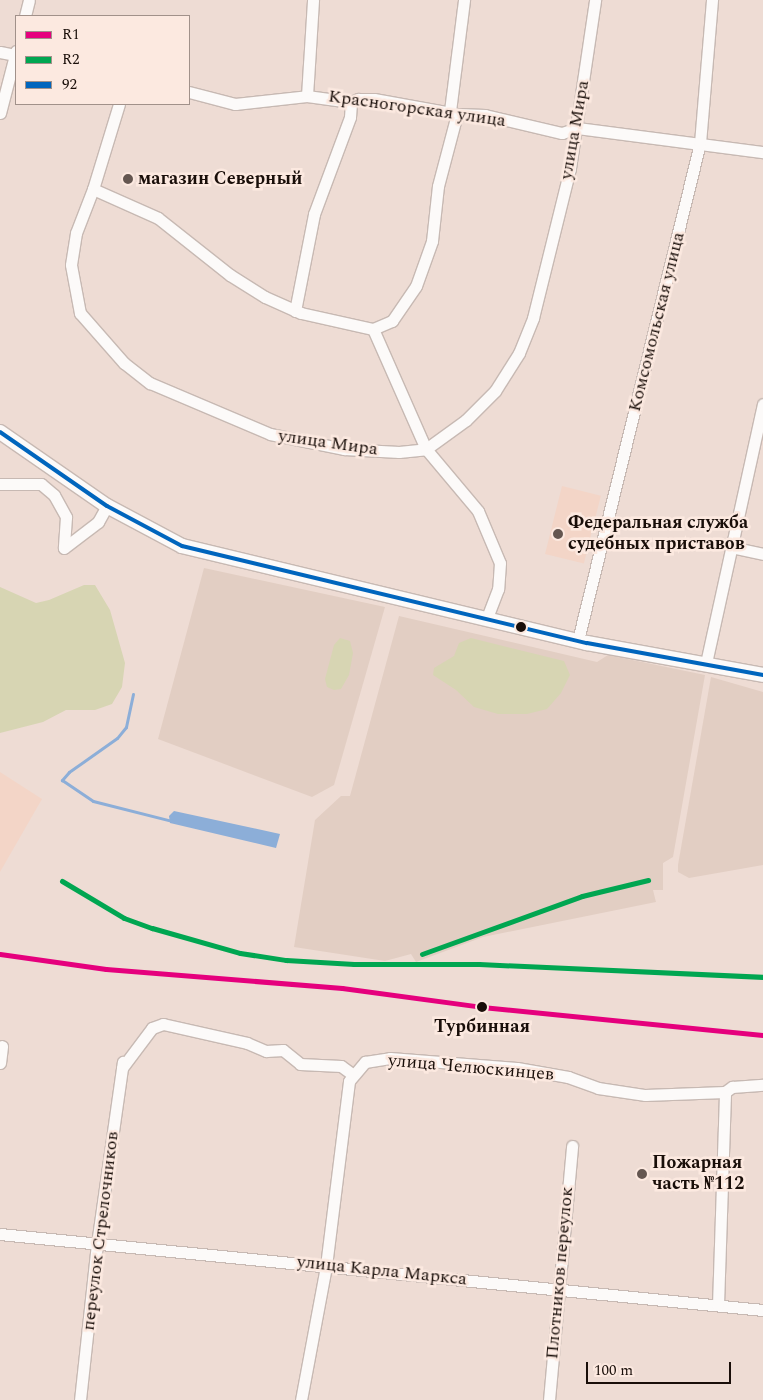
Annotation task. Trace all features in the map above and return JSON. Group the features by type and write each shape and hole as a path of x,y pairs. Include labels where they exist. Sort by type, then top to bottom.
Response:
{"street":[{"path":"25,15 29,0"},
{"path":"307,96 313,0"},
{"path":"93,189 158,218 230,274 265,297 295,311 373,329 392,321 416,286 432,241 438,186 453,113 464,0"},
{"name":"улица Мира","path":"119,105 93,189 76,233 71,265 80,313 124,363 150,383 270,434 344,449 398,452 426,449 466,420 495,391 519,353 533,318 577,128 595,0"},
{"name":"Комсомольская улица","path":"578,640 700,143 712,0"},
{"path":"0,52 15,54"},
{"path":"0,113 15,58"},
{"name":"Красногорская улица","path":"190,92 235,104 307,96 352,102 358,98 453,113 485,115 562,133 577,128 763,152"},
{"path":"295,311 314,214 350,117 352,102"},
{"path":"373,329 426,449 478,511 500,562 498,589 487,618"},
{"path":"706,663 763,404"},
{"path":"0,432 107,506 182,546 397,600 487,618 578,640 763,674"},
{"path":"0,484 41,484 54,495 66,517 64,548 98,522 107,506"},
{"path":"731,548 763,554"},
{"name":"переулок Стрелочников","path":"80,1400 97,1244 123,1065 152,1028 163,1024 247,1043 266,1051 283,1050 300,1064 341,1066 352,1074"},
{"path":"0,1063 2,1046"},
{"name":"улица Челюскинцев","path":"352,1074 365,1062 390,1058 517,1068 568,1077 598,1088 645,1095 725,1092 732,1087 763,1085"},
{"path":"301,1400 326,1266 352,1074"},
{"path":"718,1304 725,1092"},
{"name":"Плотников переулок","path":"549,1400 572,1146"},
{"name":"улица Карла Маркса","path":"0,1234 559,1288 763,1310"}],"shaded area":[{"path":"562,486 601,496 584,564 545,554"},
{"path":"204,568 385,607 334,785 312,797 158,739"},
{"path":"84,585 95,585 110,610 125,663 122,687 112,704 95,710 66,710 43,722 0,733 0,587 36,603 49,600"},
{"path":"399,616 597,662 608,655 705,675 673,857 663,863 663,890 653,890 656,902 483,937 416,962 411,954 385,961 294,947 315,820 341,796 350,796"},
{"path":"340,638 350,641 353,653 349,675 341,689 334,690 327,687 325,679 334,645"},
{"path":"471,638 564,661 570,675 561,693 547,709 527,714 498,714 474,707 456,690 433,675 434,668 454,656 459,643"},
{"path":"711,677 763,692 763,865 689,878 678,872 678,865"},
{"path":"0,772 42,799 0,872"}],"water":[{"path":"174,811 280,834 276,848 170,823 169,816"}],"waterway":[{"path":"133,694 126,727 117,738 69,772 62,780 93,801 172,821"}],"transit line":[{"name":"92","path":"0,432 107,506 182,546 587,643 763,675"},
{"name":"R2","path":"422,954 582,896 648,880"},
{"name":"R2","path":"62,881 124,918 152,928 240,953 286,960 354,964 479,964 763,977"},
{"name":"R1","path":"0,954 106,969 342,988 482,1007 763,1035"}],"place":[{"name":"магазин Северный","path":"128,179"},
{"name":"Федеральная служба судебных приставов","path":"558,534"},
{"name":"Турбинная","path":"482,1007"},
{"name":"Пожарная часть №112","path":"642,1174"}]}
